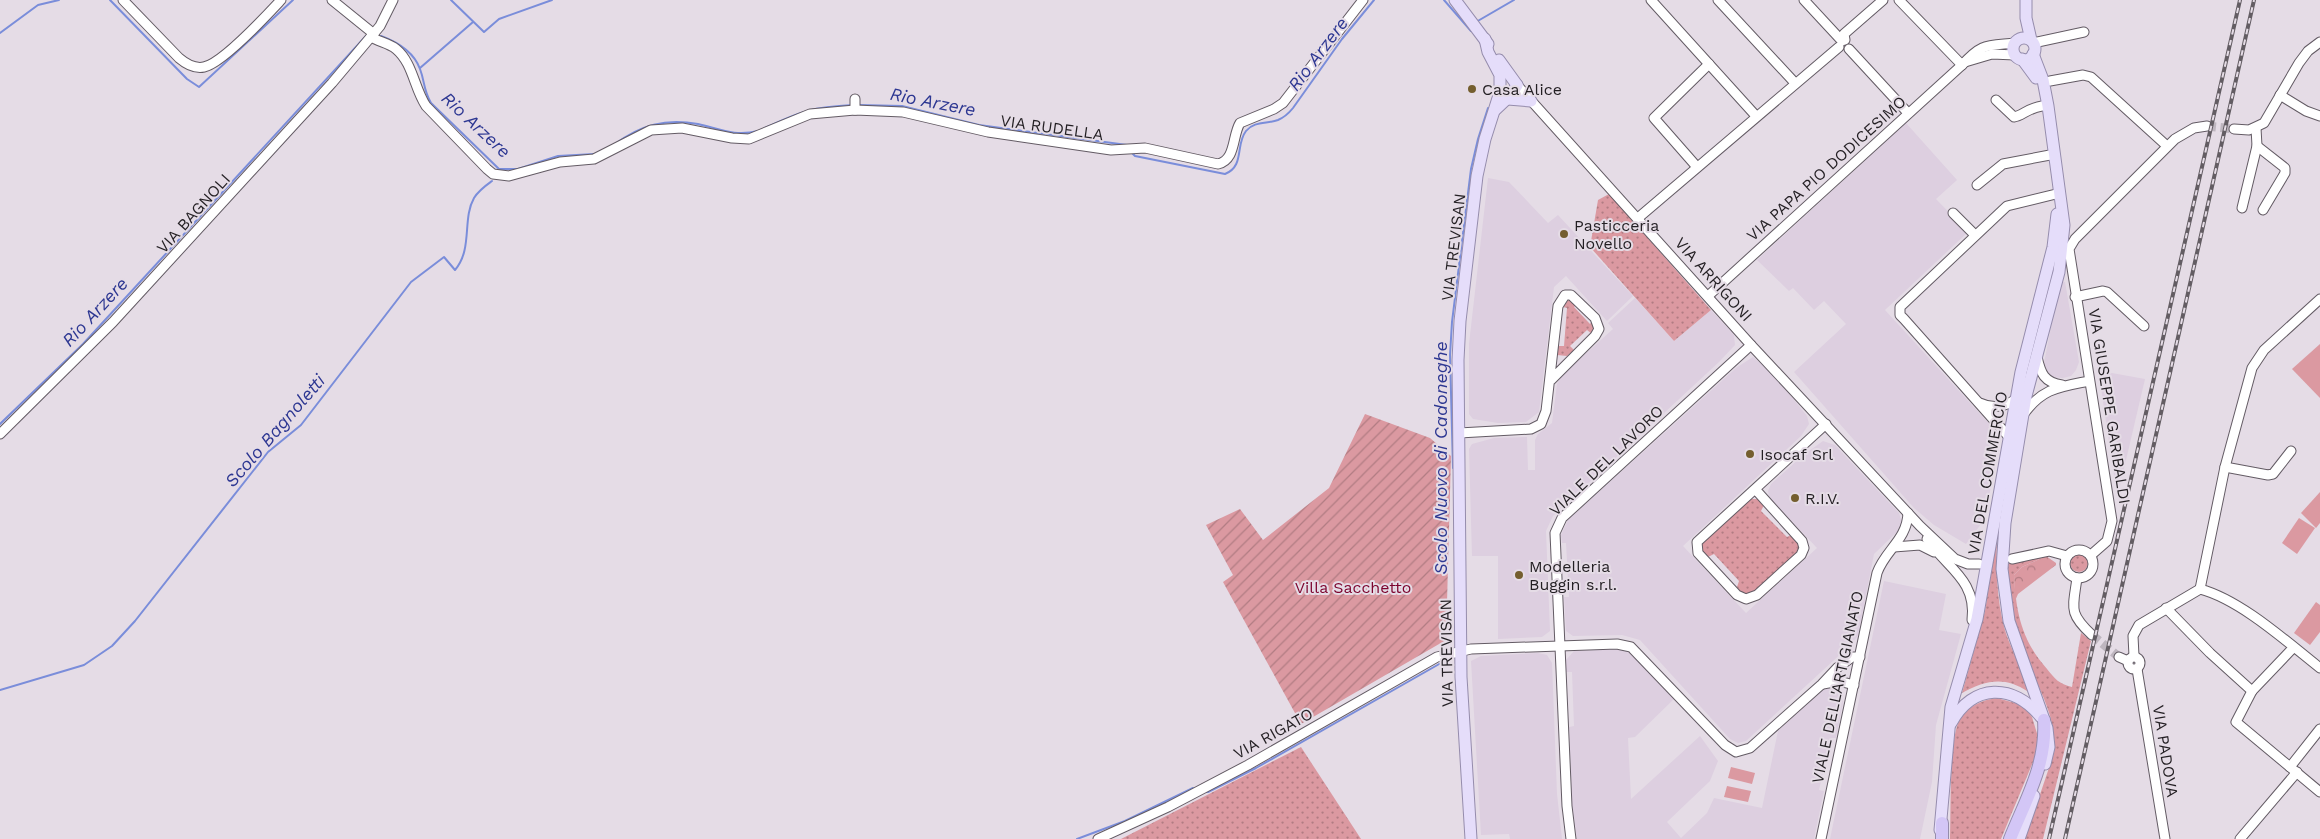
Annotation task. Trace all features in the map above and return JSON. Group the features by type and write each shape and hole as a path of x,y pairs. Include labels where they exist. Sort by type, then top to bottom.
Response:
{"highway":[{"name":"VIA DEL COMMERCIO","path":"2010,839 2041,762 2044,742 2044,720"},
{"name":"VIA DEL COMMERCIO","path":"1942,823 1942,839"}],"main road":[{"name":"VIA ARRIGONI","path":"1455,0 1518,86"},
{"path":"2029,0 2027,21 2033,46 2046,80 2057,164 2060,224"},
{"path":"2027,21 2016,41 2013,51 2035,77 2042,106 2060,224"},
{"path":"2016,41 2027,38 2033,46"},
{"name":"VIA TREVISAN","path":"1471,839 1462,709 1459,432 1460,321 1477,176 1485,139 1495,110 1503,97 1500,75 1488,52 1485,39"},
{"path":"2019,57 2026,59 2033,46"},
{"path":"1518,86 1502,91 1503,97 1531,101"},
{"name":"VIA DEL COMMERCIO","path":"2019,839 2050,747 2044,720 2017,648 2004,596 2002,569 2005,523 2022,416 2059,272 2060,224"},
{"name":"VIA DEL COMMERCIO","path":"1937,839 1942,823 1950,707 1968,651 1986,573 2015,400 2060,224"},
{"name":"VIA DEL COMMERCIO","path":"1948,729 1959,710 1967,702 1978,696 1994,692 2008,693 2020,698 2044,720"}],"street":[{"path":"123,0 179,58 189,65 201,67 220,58 282,0"},
{"path":"332,0 372,36"},
{"name":"VIA BAGNOLI","path":"0,434 118,316 372,36 386,17 392,0"},
{"name":"VIA RUDELLA","path":"372,36 390,45 401,54 408,65 419,94 426,106 487,168 497,175 509,176 560,162 598,158 630,139 650,130 682,128 732,138 749,139 810,114 855,105 903,112 988,132 1110,150 1144,148 1202,162 1221,164 1230,156 1240,123 1274,109 1283,103 1363,0"},
{"path":"1651,0 1756,116"},
{"path":"1718,0 1795,83"},
{"path":"1804,0 1842,43 1845,51 1849,49 1908,113"},
{"path":"1638,218 1842,43 1844,34 1883,0"},
{"path":"1899,0 1964,64"},
{"path":"2033,46 2084,32"},
{"name":"VIA PAPA PIO DODICESIMO","path":"1708,296 1964,64 1978,49 2016,41"},
{"path":"2234,129 2256,128 2267,120 2299,63 2308,51 2320,42"},
{"name":"VIA PAPA PIO DODICESIMO","path":"1964,64 1992,54 2019,57"},
{"path":"1697,167 1654,118 1709,64"},
{"path":"2046,80 2083,75 2091,76 2167,146 2188,130 2207,126"},
{"name":"VIA ARRIGONI","path":"1518,86 1751,345 1920,526 1955,559 1968,564 1979,564"},
{"path":"2280,95 2306,111 2320,116"},
{"path":"1996,100 2014,117 2020,116 2030,108 2042,106"},
{"path":"2242,208 2257,146 2256,128"},
{"name":"VIA GIUSEPPE GARIBALDI","path":"2077,578 2086,577 2092,570 2093,561 2091,556 2107,541 2112,521 2075,297 2069,254 2070,246 2167,146"},
{"path":"2257,146 2285,168 2263,210"},
{"path":"1977,185 2003,164 2050,155"},
{"path":"2009,437 1904,319 1900,311 1903,303 2011,204 2056,194"},
{"path":"1953,213 1975,235"},
{"path":"2075,297 2107,292 2144,326"},
{"path":"1459,432 1536,427 1546,411 1558,306 1565,295 1571,295 1595,318 1599,329 1595,336 1551,380"},
{"path":"2119,657 2131,659 2134,630 2142,622 2200,589 2225,467 2252,368 2264,350 2320,299"},
{"name":"VIALE DEL LAVORO","path":"1571,839 1559,646 1555,533 1557,525 1562,518 1751,345"},
{"path":"2037,356 2042,376 2052,383 2062,385"},
{"path":"2022,416 2043,393 2062,385 2089,380"},
{"path":"1979,402 1990,407 1998,407 2015,400"},
{"path":"1755,489 1802,541 1804,548 1801,555 1757,595 1746,599 1737,595 1698,553 1696,545 1699,538 1826,424"},
{"path":"2225,467 2268,475 2273,474 2291,452"},
{"name":"VIALE DELL'ARTIGIANATO","path":"1821,839 1877,574 1883,559 1905,531 1908,513"},
{"name":"VIA ARRIGONI","path":"1920,526 1941,556 1956,571 1970,591 1973,609 1968,651"},
{"path":"1894,547 1920,545 1941,556"},
{"path":"2012,559 2049,551 2067,556 2079,549 2091,556"},
{"path":"2067,556 2066,571 2077,578 2073,594 2074,615 2092,635"},
{"path":"2200,589 2229,602 2320,668"},
{"path":"2166,608 2210,653 2252,691"},
{"name":"VIA RIGATO","path":"1103,838 1248,765 1437,657 1461,650 1617,644 1631,646 1725,746 1736,752 1750,748 1822,684"},
{"path":"2293,648 2252,691 2236,722 2320,792"},
{"path":"1822,684 1847,660 1860,657"},
{"name":"VIA PADOVA","path":"2131,659 2130,668 2137,669 2165,839"},
{"path":"1822,684 1838,681 1854,685"},
{"path":"2240,839 2294,769 2320,729"}],"shaded area":[{"path":"1906,123 1957,180 1936,199 1968,232 1885,310 1993,428 1997,436 1997,448 1999,449 1984,520 1966,544 1934,525 1914,508 1794,372 1846,324 1824,301 1814,310 1793,288 1789,291 1757,260"},
{"path":"1488,178 1509,182 1548,223 1558,215 1633,296 1607,321 1566,276 1554,287 1539,412 1526,422 1498,423 1473,419 1469,414 1469,344"},
{"path":"2060,281 2065,282 2079,362 2071,376 2063,378 2050,377 2043,368"},
{"path":"1635,298 1674,341 1711,310 1734,335 1735,345 1553,516 1546,531 1550,631 1542,637 1498,639 1498,556 1472,556 1469,449 1472,444 1494,438 1527,437 1528,470 1535,470 1535,440 1538,434 1552,423 1557,384 1562,375 1613,329 1608,323"},
{"path":"1753,357 1775,376 1807,416 1809,424 1801,436 1683,546 1746,613 1817,548 1769,497 1768,491 1771,484 1802,456 1823,441 1835,445 1899,513 1902,523 1899,530 1874,554 1858,636 1746,741 1738,743 1730,739 1640,640 1622,635 1573,636 1566,631 1564,597 1569,597 1566,543 1562,543 1561,535 1568,520 1736,368"},
{"path":"2112,373 2145,379 2119,490 2116,489 2099,375"},
{"path":"1884,581 1946,594 1939,630 1961,634 1936,725 1932,782 1920,839 1830,839"},
{"path":"1625,649 1634,656 1674,699 1635,737 1628,738 1631,799 1700,736 1718,761 1710,781 1667,822 1681,838 1707,813 1714,798 1762,808 1778,731 1823,690 1829,688 1840,692 1843,702 1836,738 1831,738 1819,790 1824,791 1814,839 1577,839 1572,802 1569,727 1574,726 1572,672 1566,672 1566,660 1574,651"},
{"path":"1538,653 1547,655 1552,663 1557,794 1562,839 1510,839 1509,834 1481,835 1471,661 1481,656"}],"green space":[{"path":"1609,194 1711,310 1674,341 1590,247 1598,200"},
{"path":"1569,299 1577,304 1574,307 1590,324 1592,321 1595,328 1592,334 1587,330 1570,346 1574,350 1567,356 1557,355 1558,346 1564,346 1567,308 1563,307"},
{"path":"2320,344 2320,398 2292,369"},
{"name":"Villa Sacchetto","path":"1365,414 1430,438 1451,456 1446,640 1301,724 1223,582 1233,575 1206,525 1240,509 1263,540 1329,488"},
{"path":"2320,492 2320,523 2316,528 2301,513"},
{"path":"1747,499 1758,499 1764,505 1761,511 1787,537 1791,535 1800,546 1797,553 1755,591 1748,595 1740,592 1737,587 1739,581 1714,554 1708,557 1702,547 1703,540"},
{"path":"2299,518 2315,528 2297,554 2282,543"},
{"path":"1997,534 1997,582 2002,618 2027,691 2011,683 1995,681 1979,685 1962,693 1985,611"},
{"path":"2075,554 2083,554 2088,559 2086,570 2075,572 2070,567 2070,559"},
{"path":"2046,556 2022,567 2014,575 2016,602 2026,637 2038,658 2055,678 2060,683 2072,687 2081,633 2091,641 2043,839 2025,839 2054,753 2054,739 2048,711 2025,657 2014,624 2007,564"},
{"path":"2046,556 2056,565 2018,594 2015,601 2014,575 2022,567"},
{"path":"2316,602 2320,605 2320,632 2310,645 2294,633"},
{"path":"1997,698 2025,708 2032,717 2039,740 2038,750 2001,839 1950,839 1952,760 1959,721 1966,711 1975,705"},
{"path":"1301,747 1361,839 1121,839"},
{"path":"1731,767 1755,773 1752,784 1728,778"},
{"path":"1727,786 1751,791 1748,802 1724,797"}],"waterway":[{"path":"0,33 38,5 59,0"},
{"path":"110,0 187,79 199,87 293,0"},
{"path":"451,0 484,32 499,19 552,0"},
{"name":"Rio Arzere","path":"1130,151 1135,156 1225,174 1238,161 1241,142 1246,131 1257,124 1278,120 1290,112 1342,39 1374,0"},
{"name":"Rio Arzere","path":"1444,0 1471,31"},
{"name":"Rio Arzere","path":"1476,22 1514,0"},
{"path":"420,68 473,22"},
{"name":"Rio Arzere","path":"0,424 83,344 366,36"},
{"name":"Rio Arzere","path":"381,36 393,41 414,58 420,69 431,103 499,169 518,169 558,156 595,154"},
{"name":"Rio Arzere","path":"765,128 807,111 853,105"},
{"name":"Rio Arzere","path":"858,105 902,106 979,125 1127,145"},
{"name":"Scolo Nuovo di Cadoneghe","path":"1453,468 1450,355 1452,322 1471,169 1488,108"},
{"name":"Rio Arzere","path":"615,144 634,132 664,123 686,122 735,133 758,131"},
{"name":"Scolo Bagnoletti","path":"0,690 84,665 112,646 135,621 268,452 301,425 411,282 444,257 455,270 464,253 470,206 478,193 492,181"},
{"name":"Scolo Nuovo di Cadoneghe","path":"1455,621 1455,631"},
{"name":"Scolo Nuovo di Cadoneghe","path":"1204,792 1208,792 1256,768 1441,663 1451,665"},
{"name":"Scolo Nuovo di Cadoneghe","path":"1077,839 1125,821 1193,788"}],"tunnel":[{"path":"2207,126 2234,129"},
{"path":"2092,635 2119,657"}],"railway":[{"path":"2049,839 2240,0"},
{"path":"2065,839 2254,0"}],"place":[{"name":"Casa Alice","path":"1472,89"},
{"name":"Pasticceria Novello","path":"1564,234"},
{"name":"Isocaf Srl","path":"1750,454"},
{"name":"R.I.V.","path":"1795,498"},
{"name":"Modelleria Buggin s.r.l.","path":"1519,575"}]}
